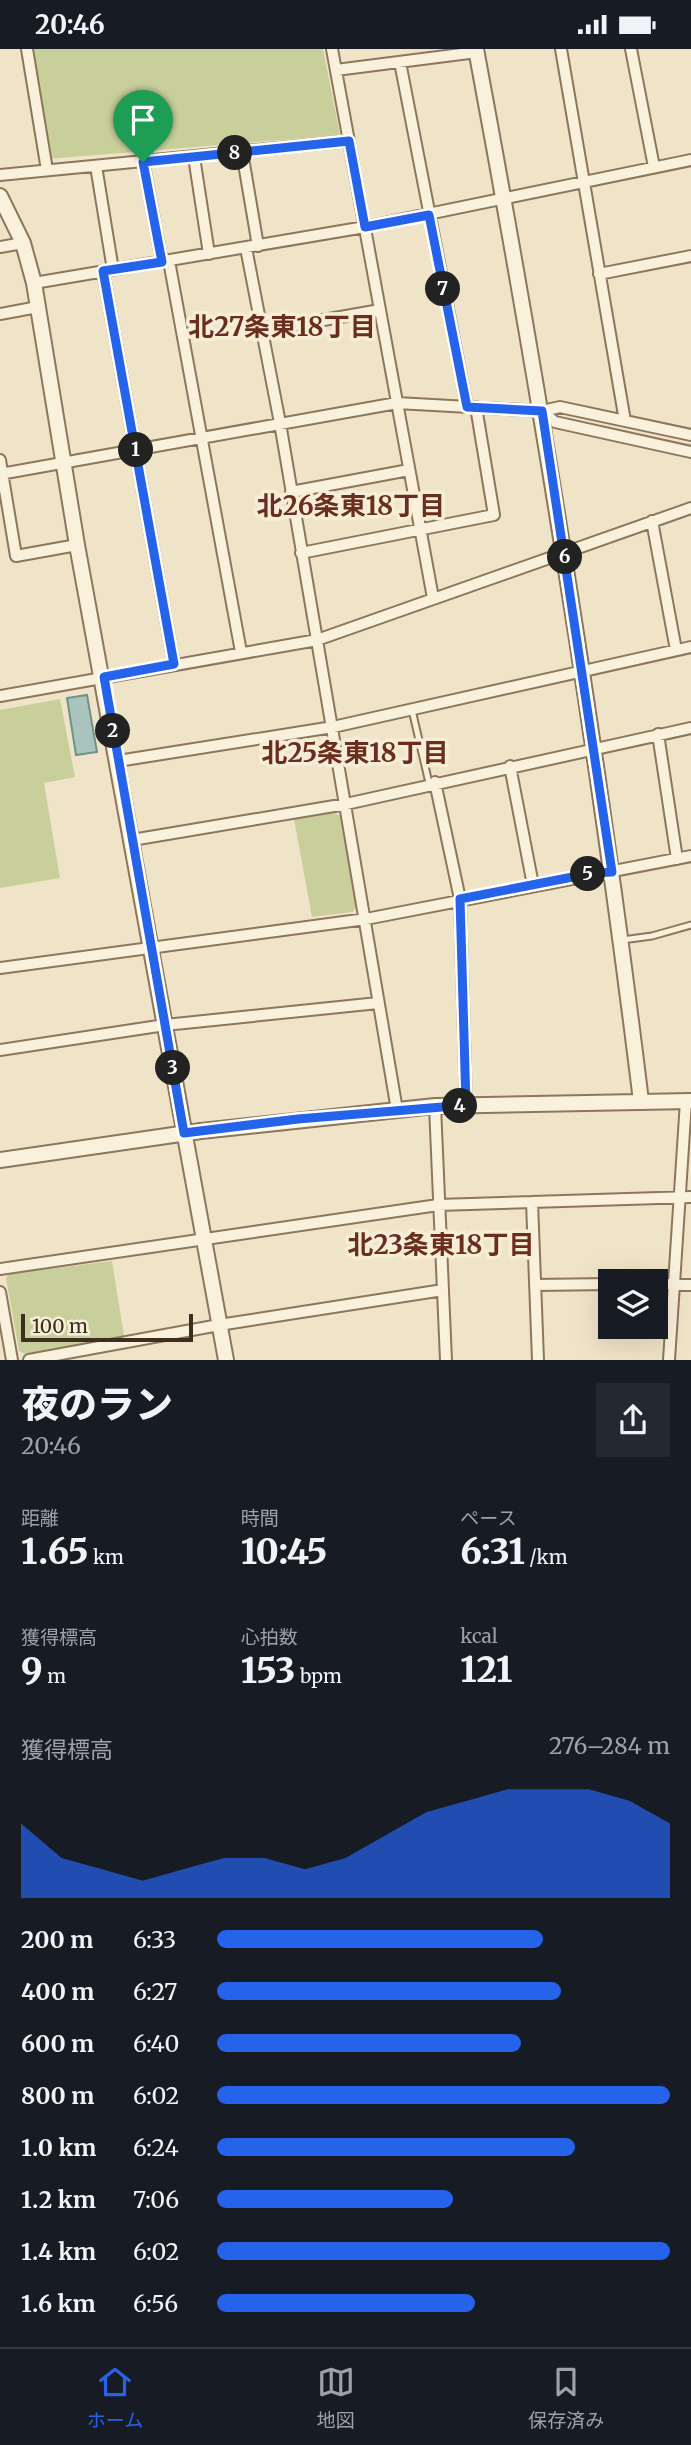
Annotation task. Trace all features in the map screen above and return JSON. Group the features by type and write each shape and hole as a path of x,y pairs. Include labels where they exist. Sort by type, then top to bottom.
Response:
{"street":[{"path":"27,49 47,170"},
{"path":"332,49 433,598"},
{"path":"561,49 625,421"},
{"path":"631,49 653,167"},
{"path":"336,70 476,50 501,199 542,411 583,671 622,940 641,1101"},
{"path":"302,553 494,515 429,215 401,62"},
{"path":"0,175 349,141"},
{"path":"242,152 261,331 280,423 397,1110"},
{"path":"194,156 209,254"},
{"path":"34,283 365,227 691,160"},
{"path":"143,162 201,436 241,652"},
{"path":"96,166 108,270 135,449 174,664"},
{"path":"0,196 23,243 34,283 77,545 99,664 104,677 226,1360"},
{"path":"0,247 23,243"},
{"path":"599,274 691,256"},
{"path":"0,314 38,307"},
{"path":"261,331 380,310"},
{"path":"1,474 201,436 397,403 542,411 560,407 691,435"},
{"path":"542,411 555,422 691,452"},
{"path":"0,460 16,556 77,545"},
{"path":"291,492 409,470"},
{"path":"0,696 317,640 691,508"},
{"path":"652,521 676,650"},
{"path":"118,761 333,727 691,646"},
{"path":"132,840 346,804 691,728"},
{"path":"657,734 677,859"},
{"path":"510,766 533,885"},
{"path":"432,783 460,899 466,1105"},
{"path":"0,968 366,919 593,873 612,872 626,866 691,856"},
{"path":"0,1050 165,1025 378,1003"},
{"path":"0,1160 184,1133 397,1110 466,1105 689,1101 685,1197 674,1284 669,1360"},
{"path":"435,1107 446,1360"},
{"path":"0,1269 438,1205 685,1197"},
{"path":"532,1202 538,1360"},
{"path":"535,1285 598,1284"},
{"path":"668,1284 691,1285"},
{"path":"29,1360 219,1325 443,1290"},
{"path":"0,1292 12,1360"}],"lane":[{"path":"412,710 432,783"},
{"path":"622,940 652,936 691,925"}],"green space":[{"path":"33,49 323,49 340,135 48,159"},
{"path":"60,699 75,777 44,783 60,878 0,888 0,710"},
{"path":"335,813 341,816 356,907 353,912 312,917 294,819"},
{"path":"112,1261 124,1336 25,1354 19,1351 6,1278 9,1274"}],"water":[{"path":"87,695 97,752 76,755 67,698"}],"district":[{"name":"北27条東18丁目","path":"282,327"},
{"name":"北26条東18丁目","path":"351,506"},
{"name":"北25条東18丁目","path":"355,753"},
{"name":"北23条東18丁目","path":"441,1245"}],"route":[{"path":"349,141 365,227 429,215 467,407 542,411 583,664 612,872 593,873 460,899 466,1105 298,1119 184,1133 104,677 174,664 103,271 162,262 143,162 349,141"}]}
